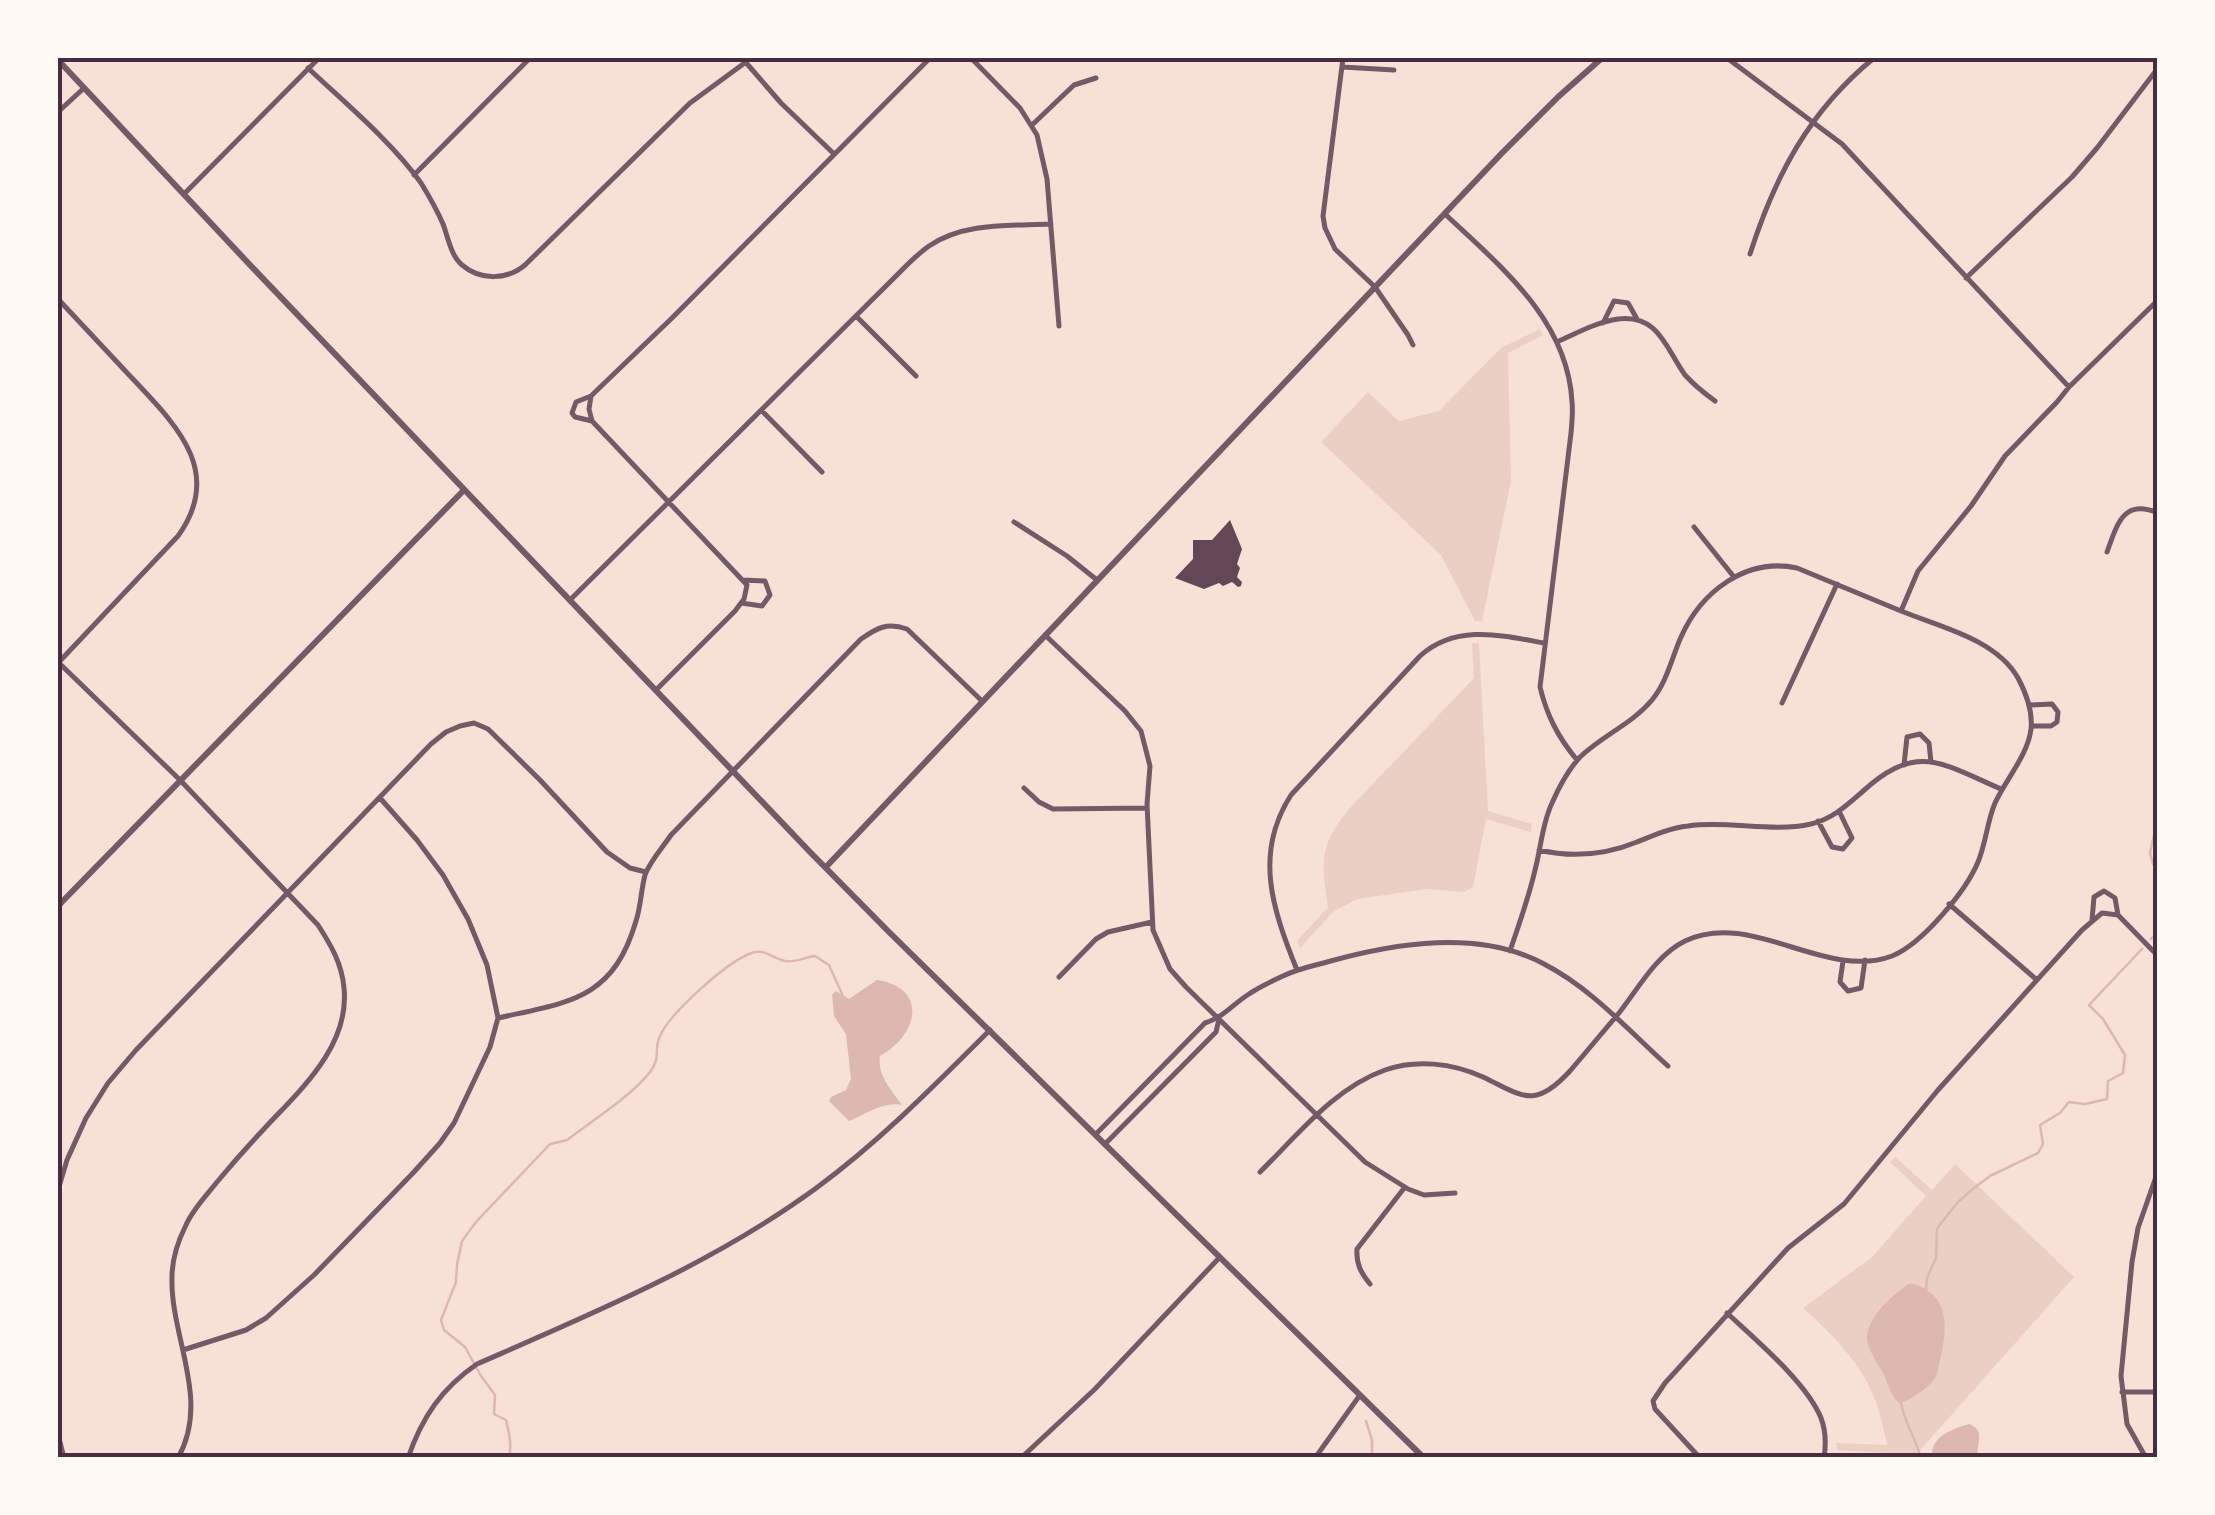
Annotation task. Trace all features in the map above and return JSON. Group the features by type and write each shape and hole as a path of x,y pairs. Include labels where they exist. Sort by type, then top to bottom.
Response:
{"street":[{"path":"184,194 319,58"},
{"path":"414,174 530,58"},
{"path":"656,690 742,603 747,585 592,421 588,409 592,396 930,58"},
{"path":"971,58 1032,124 1044,160 1059,326"},
{"path":"1343,58 1323,216 1325,228 1335,249 1375,287 1413,345"},
{"path":"826,867 1534,120 1602,58"},
{"path":"1728,58 1842,144 2068,387"},
{"path":"1750,254 1786,163 1813,122 1874,58"},
{"path":"58,60 889,932 1424,1458"},
{"path":"308,68 414,174 442,221 456,259 464,267 490,277 508,276 526,266 690,103 744,60 833,154"},
{"path":"1341,67 1394,70"},
{"path":"1966,278 2072,177 2158,68"},
{"path":"1032,124 1074,85 1096,78"},
{"path":"58,112 84,88"},
{"path":"1445,214 1513,279 1540,312 1558,342 1567,369 1572,400 1571,433 1540,687 1556,732 1578,760"},
{"path":"570,600 927,247 974,228 1051,224"},
{"path":"58,298 172,420 198,476 195,505 178,536 58,663 180,780 318,925 335,952 345,990 340,1028 326,1058 191,1213 175,1254 173,1300 191,1386 191,1406 178,1458"},
{"path":"1902,611 1918,572 2005,456 2068,387 2158,300"},
{"path":"1603,323 1614,301 1628,303 1638,322"},
{"path":"856,316 916,376"},
{"path":"1558,342 1616,319 1638,322 1658,332 1684,373 1715,401"},
{"path":"592,396 581,398 572,407 575,417 592,421"},
{"path":"762,411 822,472"},
{"path":"58,906 464,490"},
{"path":"2108,552 2116,525 2130,511 2140,508 2158,514"},
{"path":"1014,522 1097,580"},
{"path":"1694,527 1734,577"},
{"path":"1260,1172 1316,1115 1355,1084 1386,1070 1416,1063 1450,1066 1481,1076 1520,1096 1544,1093 1564,1078 1666,954 1680,943 1710,932 1766,940 1843,960 1877,960 1908,947 1969,880 1993,808 2025,748 2032,726 2030,705 2015,673 1991,650 1964,636 1797,568 1779,564 1734,577 1692,616 1651,702 1572,766 1550,808 1510,951"},
{"path":"742,603 762,606 770,595 765,582 743,580"},
{"path":"1782,703 1837,584"},
{"path":"498,1018 577,998 614,971 637,920 646,872 671,835 861,639 878,627 891,624 906,628 982,701"},
{"path":"1297,970 1275,908 1270,876 1273,832 1291,795 1432,646 1454,636 1472,634 1544,642"},
{"path":"1045,635 1136,722 1140,731 1150,766 1147,808 1152,922 1170,968 1365,1162 1405,1188 1424,1194 1455,1194"},
{"path":"2030,705 2052,704 2058,712 2057,722 2051,726 2032,726"},
{"path":"58,1190 86,1118 108,1084 287,892 446,732 474,723 488,729 607,852 630,868 646,872"},
{"path":"1904,764 1907,738 1920,734 1929,743 1931,762"},
{"path":"1539,850 1592,854 1693,825 1787,828 1818,821 1840,811 1892,768 1915,761 1946,765 2002,789"},
{"path":"1024,788 1039,802 1053,808 1147,808"},
{"path":"183,1350 246,1330 266,1318 314,1275 413,1173 454,1123 490,1047 498,1018 486,965 468,918 443,875 380,798"},
{"path":"1818,821 1832,846 1843,849 1852,838 1840,811"},
{"path":"2092,920 2094,897 2104,891 2116,898 2118,915 2158,956"},
{"path":"1950,904 2037,980"},
{"path":"1700,1458 1660,1417 1653,1401 1664,1383 1788,1248 1844,1204 1938,1090 2092,920 2102,914 2118,915"},
{"path":"1059,976 1108,932 1152,922"},
{"path":"1096,1134 1205,1023 1218,1019 1250,993 1297,970 1361,953 1417,945 1472,944 1539,961 1591,996 1668,1066"},
{"path":"1843,960 1840,982 1848,991 1860,988 1865,960"},
{"path":"1106,1143 1216,1032 1218,1019"},
{"path":"408,1458 432,1406 460,1376 477,1364 669,1277 768,1220 872,1144 990,1030"},
{"path":"2146,1458 2127,1424 2122,1353 2135,1246 2158,1172"},
{"path":"1370,1284 1360,1273 1357,1249 1405,1188"},
{"path":"1021,1458 1094,1389 1220,1257"},
{"path":"1727,1313 1808,1397 1821,1418 1824,1458"},
{"path":"2122,1392 2158,1392"},
{"path":"1315,1458 1360,1394"},
{"path":"58,1434 64,1458"}],"shaded area":[{"path":"1540,329 1543,335 1508,353 1511,481 1482,621 1475,621 1441,555 1321,442 1368,392 1399,421 1439,411 1501,348"},
{"path":"1472,643 1479,643 1488,811 1532,824 1531,832 1486,819 1473,887 1464,892 1427,889 1357,899 1333,912 1300,948 1297,941 1328,907 1324,866 1332,834 1349,809 1474,678"},
{"path":"877,980 905,992 911,1002 912,1014 903,1037 880,1056 883,1076 902,1105 882,1106 849,1121 829,1101 846,1090 851,1079 846,1034 834,1016 832,995 836,991 849,999"},
{"path":"1895,1157 1932,1190 1955,1164 2074,1277 1914,1457 1837,1450 1836,1443 1887,1445 1877,1405 1864,1377 1836,1340 1803,1308 1872,1257 1926,1196 1890,1162"},
{"path":"1910,1283 1923,1288 1939,1303 1944,1335 1934,1380 1917,1395 1899,1403 1867,1339 1876,1315"},
{"path":"1969,1424 1978,1430 1978,1457 1932,1457 1938,1439"}],"building":[{"path":"1230,520 1242,549 1237,564 1241,586 1219,583 1204,589 1175,578 1193,559 1193,540 1212,540"}],"waterway":[{"path":"2153,864 2150,853 2158,816"},
{"path":"2151,939 2158,932"},
{"path":"1926,1290 1936,1258 1937,1229 1958,1202 1990,1176 2038,1153 2043,1144 2040,1125 2060,1113 2069,1102 2085,1104 2107,1099 2108,1081 2123,1073 2125,1055 2103,1019 2089,1005 2142,949"},
{"path":"509,1458 508,1429 506,1420 494,1414 495,1395 465,1347 444,1330 441,1320 456,1282 462,1241 550,1144 567,1140 643,1081 656,1062 658,1041 666,1026 699,990 739,959 759,952 789,961 815,956 829,965 843,996"},
{"path":"1901,1403 1921,1458"},
{"path":"1366,1421 1372,1458"}]}
